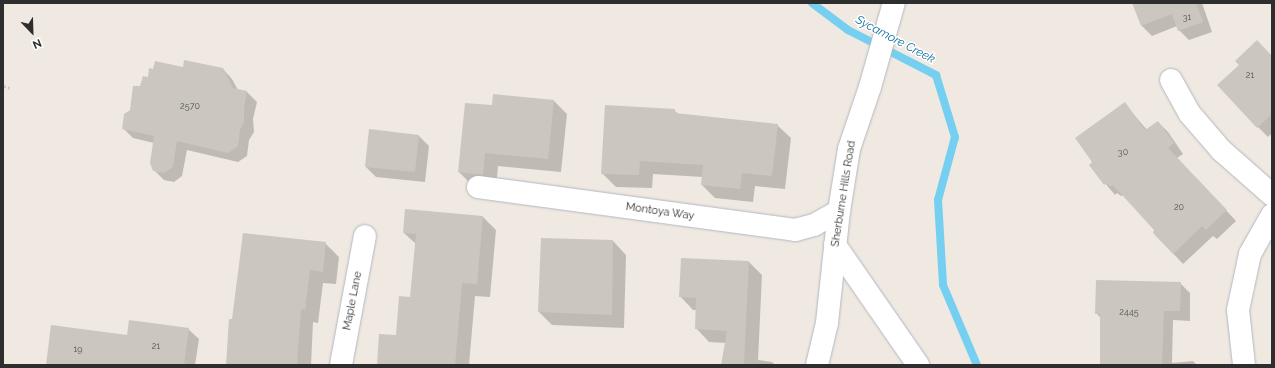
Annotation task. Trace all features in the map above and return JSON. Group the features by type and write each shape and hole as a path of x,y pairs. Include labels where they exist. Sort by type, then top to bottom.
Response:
{"street":[{"name":"Sherburne Hills Road","path":"818,365 827,323 839,211 849,149 870,87 894,3"},
{"path":"1170,80 1190,114 1221,150 1272,195"},
{"name":"Montoya Way","path":"478,187 795,230 814,225 839,211"},
{"path":"1244,365 1238,310 1250,254 1272,215"},
{"name":"Maple Lane","path":"341,365 365,236"},
{"path":"835,245 918,365"}],"path":[{"path":"3,86 10,88"}],"building":[{"path":"1132,3 1196,3 1203,22 1178,31 1172,14 1141,26"},
{"path":"1257,40 1272,56 1272,114 1257,128 1217,85 1239,65 1235,61"},
{"path":"184,60 223,68 233,88 247,91 244,108 244,122 240,130 238,146 228,153 177,141 173,167 164,173 153,171 150,163 154,136 122,129 124,114 130,110 133,86 140,86 143,76 148,77 149,68 153,69 155,61 183,67"},
{"path":"493,94 554,100 548,159 485,153 483,175 458,172 465,103 492,105"},
{"path":"1125,102 1145,130 1158,121 1174,143 1168,148 1227,210 1206,230 1202,226 1173,254 1153,233 1154,230 1113,185 1110,187 1107,183 1104,185 1089,165 1092,162 1075,138"},
{"path":"605,105 675,109 675,113 778,124 772,176 742,173 740,189 701,185 703,165 640,161 639,175 601,174"},
{"path":"369,129 419,135 415,172 365,167"},
{"path":"405,209 483,216 477,284 462,283 455,365 377,365 379,334 396,335 399,296 410,297 416,234 403,233"},
{"path":"243,233 326,242 323,272 310,270 305,310 301,309 297,365 226,365 229,319 232,319"},
{"path":"541,238 613,240 612,315 538,312"},
{"path":"681,258 749,261 744,365 721,365 727,331 695,329 696,298 679,297"},
{"path":"1096,280 1181,282 1180,311 1164,311 1162,365 1100,365 1100,314 1095,314"},
{"path":"129,320 189,328 184,365 46,365 51,325 127,335"}],"waterway":[{"name":"Sycamore Creek","path":"812,3 848,30 936,75 955,137 938,200 943,285 977,365"}]}
